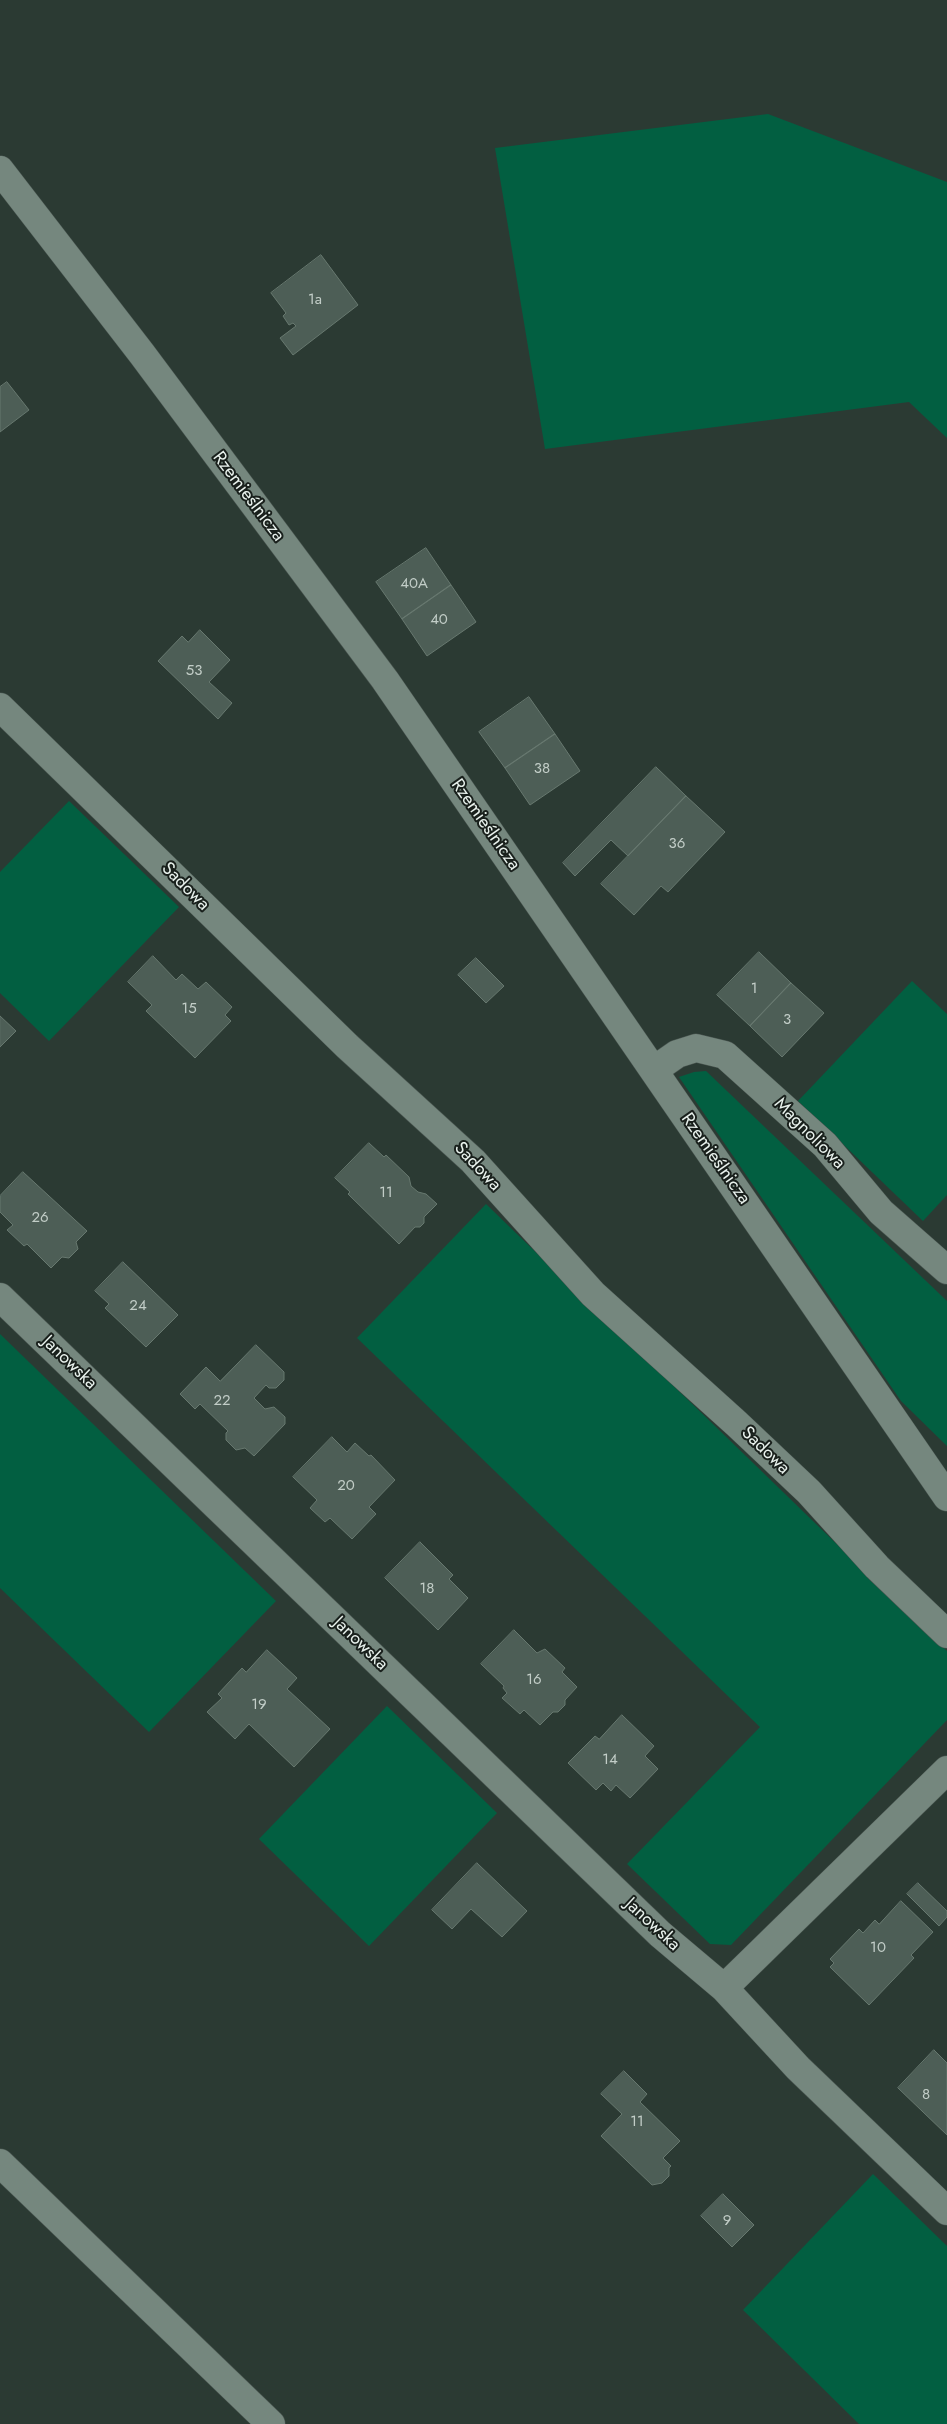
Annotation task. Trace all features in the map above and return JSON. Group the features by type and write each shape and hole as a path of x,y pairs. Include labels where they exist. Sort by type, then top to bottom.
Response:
{"street":[{"name":"Rzemieślnicza","path":"0,170 142,354 385,680 947,1496"},
{"name":"Sadowa","path":"0,707 347,1046 473,1161 592,1294 737,1424 802,1486 877,1567 947,1634"},
{"name":"Magnoliowa","path":"654,1070 677,1054 696,1048 725,1055 825,1145 881,1212 947,1270"},
{"name":"Janowska","path":"0,1297 660,1934 724,1988 798,2068 947,2211"},
{"path":"724,1988 947,1770"},
{"path":"0,2163 271,2424"}],"green space":[{"path":"768,114 947,182 947,438 909,402 545,449 495,148"},
{"path":"69,801 179,907 49,1041 0,993 0,872"},
{"path":"912,981 947,1014 947,1195 923,1221 798,1101"},
{"path":"706,1071 947,1301 947,1446 901,1401 679,1077 694,1072"},
{"path":"486,1204 947,1651 947,1720 731,1945 710,1944 627,1864 760,1727 357,1338"},
{"path":"0,1334 276,1601 149,1732 0,1588"},
{"path":"387,1706 497,1813 369,1946 259,1839"},
{"path":"873,2174 947,2246 947,2424 859,2424 743,2310"}],"building":[{"path":"321,255 358,305 293,355 280,338 296,326 293,323 289,325 283,316 286,313 271,293"},
{"path":"7,382 29,410 0,432 0,387"},
{"path":"426,548 451,585 402,619 376,582"},
{"path":"451,585 476,622 427,656 402,619"},
{"path":"200,630 230,660 209,682 232,703 218,719 158,661 182,636 188,642"},
{"path":"529,697 555,734 505,768 479,732"},
{"path":"555,734 580,771 530,805 505,768"},
{"path":"656,767 686,796 628,856 611,840 575,876 563,863"},
{"path":"686,796 725,832 668,892 661,886 634,915 601,884"},
{"path":"759,952 791,983 750,1026 717,995"},
{"path":"153,956 176,980 182,974 198,989 206,982 232,1007 225,1015 231,1021 195,1058 146,1011 152,1005 128,982"},
{"path":"476,958 504,986 486,1003 458,975"},
{"path":"791,983 824,1013 782,1057 750,1026"},
{"path":"0,1016 16,1031 0,1047"},
{"path":"369,1143 384,1157 386,1155 409,1177 411,1186 418,1192 426,1194 437,1204 424,1217 424,1223 420,1227 415,1227 399,1244 348,1194 350,1192 335,1178"},
{"path":"23,1172 87,1231 76,1242 78,1249 69,1258 62,1257 51,1268 27,1244 24,1246 7,1230 13,1225 0,1212 0,1196"},
{"path":"123,1262 178,1315 146,1347 105,1308 109,1304 95,1291"},
{"path":"256,1345 284,1372 284,1380 276,1388 269,1388 266,1385 254,1398 265,1409 274,1407 285,1417 285,1424 254,1456 245,1448 236,1450 226,1440 226,1433 228,1431 200,1404 195,1409 180,1394 206,1367 220,1381"},
{"path":"332,1437 347,1452 355,1443 369,1456 371,1455 395,1480 369,1507 376,1514 352,1539 330,1518 325,1522 310,1508 317,1500 293,1477"},
{"path":"420,1542 453,1575 449,1579 468,1598 438,1630 385,1578"},
{"path":"514,1630 537,1653 545,1649 565,1668 562,1672 577,1687 565,1700 565,1705 558,1712 553,1712 540,1725 524,1710 520,1714 502,1698 507,1693 503,1688 504,1686 481,1664"},
{"path":"267,1650 297,1678 287,1689 330,1729 294,1767 249,1724 235,1739 207,1712 222,1698 218,1694 242,1668 246,1672"},
{"path":"622,1715 654,1746 645,1756 658,1769 630,1798 616,1785 611,1791 603,1783 596,1790 568,1763 595,1736 599,1739"},
{"path":"477,1863 527,1911 502,1937 471,1909 452,1929 432,1910"},
{"path":"918,1883 947,1911 947,1917 939,1926 907,1894"},
{"path":"901,1901 933,1932 911,1955 914,1958 869,2005 830,1967 834,1963 830,1959 859,1929 863,1933 875,1920 879,1924"},
{"path":"934,2050 947,2063 947,2135 898,2088"},
{"path":"624,2071 647,2094 640,2102 680,2141 663,2158 671,2166 669,2168 669,2176 662,2183 652,2185 601,2136 622,2114 601,2094"},
{"path":"723,2194 754,2225 732,2247 701,2216"}]}
